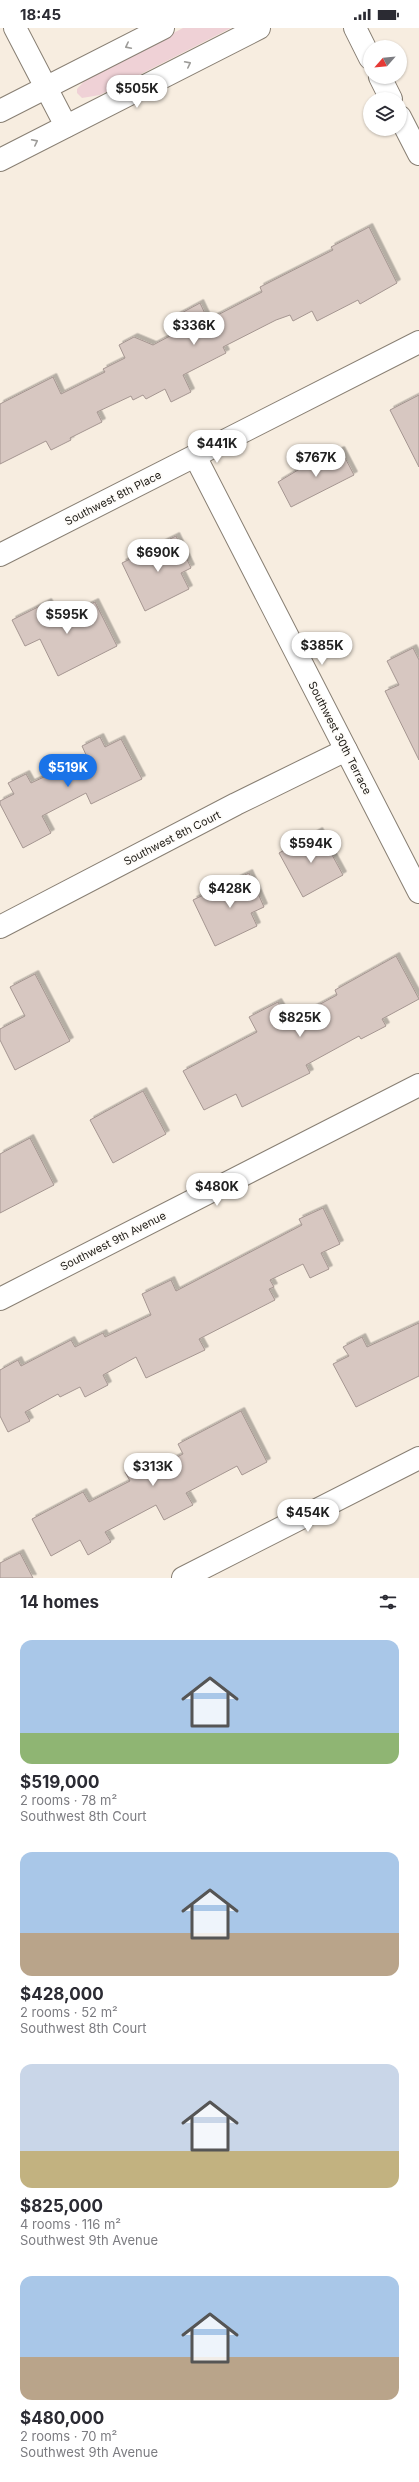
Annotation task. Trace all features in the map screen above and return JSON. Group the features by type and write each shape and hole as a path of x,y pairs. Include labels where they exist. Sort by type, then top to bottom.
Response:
{"street":[{"path":"15,28 66,126"},
{"path":"0,111 163,28"},
{"path":"0,160 259,28"},
{"path":"355,28 363,44"},
{"path":"407,131 419,154"},
{"name":"Southwest 8th Place","path":"0,555 419,342"},
{"name":"Southwest 30th Terrace","path":"195,456 419,892"},
{"name":"Southwest 8th Court","path":"0,927 236,804 346,750"},
{"name":"Southwest 9th Avenue","path":"0,1299 419,1085"},
{"path":"183,1578 419,1458"}],"shaded area":[{"path":"183,28 231,28 100,95 82,98 77,93 77,89 88,77"}],"building":[{"path":"369,227 397,283 360,304 358,300 317,321 312,311 293,321 290,315 276,320 223,347 226,353 183,375 191,392 171,402 165,389 146,399 143,395 133,400 131,396 97,412 102,422 70,438 71,440 51,450 46,441 0,464 0,404 53,377 61,394 105,372 103,369 125,358 119,345 134,337 153,345 183,329 176,316 200,303 208,320 262,292 260,287 333,250 331,247"},
{"path":"419,395 419,467 390,410"},
{"path":"341,450 354,475 291,507 278,482 308,464"},
{"path":"176,536 191,568 181,573 189,589 145,611 122,563"},
{"path":"48,602 58,620 95,602 117,646 58,676 40,639 25,646 12,620"},
{"path":"413,648 419,660 419,760 385,691 399,685 387,661"},
{"path":"100,737 105,747 121,739 142,779 91,804 86,793 42,816 51,833 23,848 0,804 0,801 14,794 8,783 26,774 31,783 87,757 82,746"},
{"path":"319,831 343,875 303,897 279,853"},
{"path":"249,873 264,907 251,913 257,926 215,946 193,900"},
{"path":"396,956 419,999 382,1019 386,1026 361,1039 359,1036 306,1065 310,1073 242,1107 236,1094 204,1110 183,1071 257,1032 249,1017 278,1002 289,1021 337,995 335,990"},
{"path":"35,974 70,1041 15,1070 0,1040 0,1029 25,1016 10,987"},
{"path":"143,1091 166,1134 113,1163 90,1120"},
{"path":"30,1138 54,1185 0,1213 0,1154"},
{"path":"323,1208 340,1244 321,1253 329,1269 310,1278 303,1264 270,1280 274,1287 269,1289 275,1300 199,1339 205,1350 146,1378 136,1357 103,1375 108,1385 85,1397 80,1387 60,1397 58,1394 25,1412 30,1421 8,1432 0,1416 0,1370 18,1360 21,1366 71,1340 75,1347 103,1333 105,1337 151,1315 142,1294 171,1280 176,1291 302,1225 299,1219"},
{"path":"419,1323 419,1376 356,1407 333,1364 349,1356 343,1347 362,1337 367,1347"},
{"path":"241,1411 267,1462 242,1475 237,1466 186,1493 193,1505 164,1520 156,1505 105,1532 111,1542 88,1555 80,1540 51,1556 32,1519 83,1492 89,1502 130,1481 125,1472 146,1461 151,1470 183,1454 178,1444"},
{"path":"20,1553 33,1578 0,1578 0,1563"}]}
